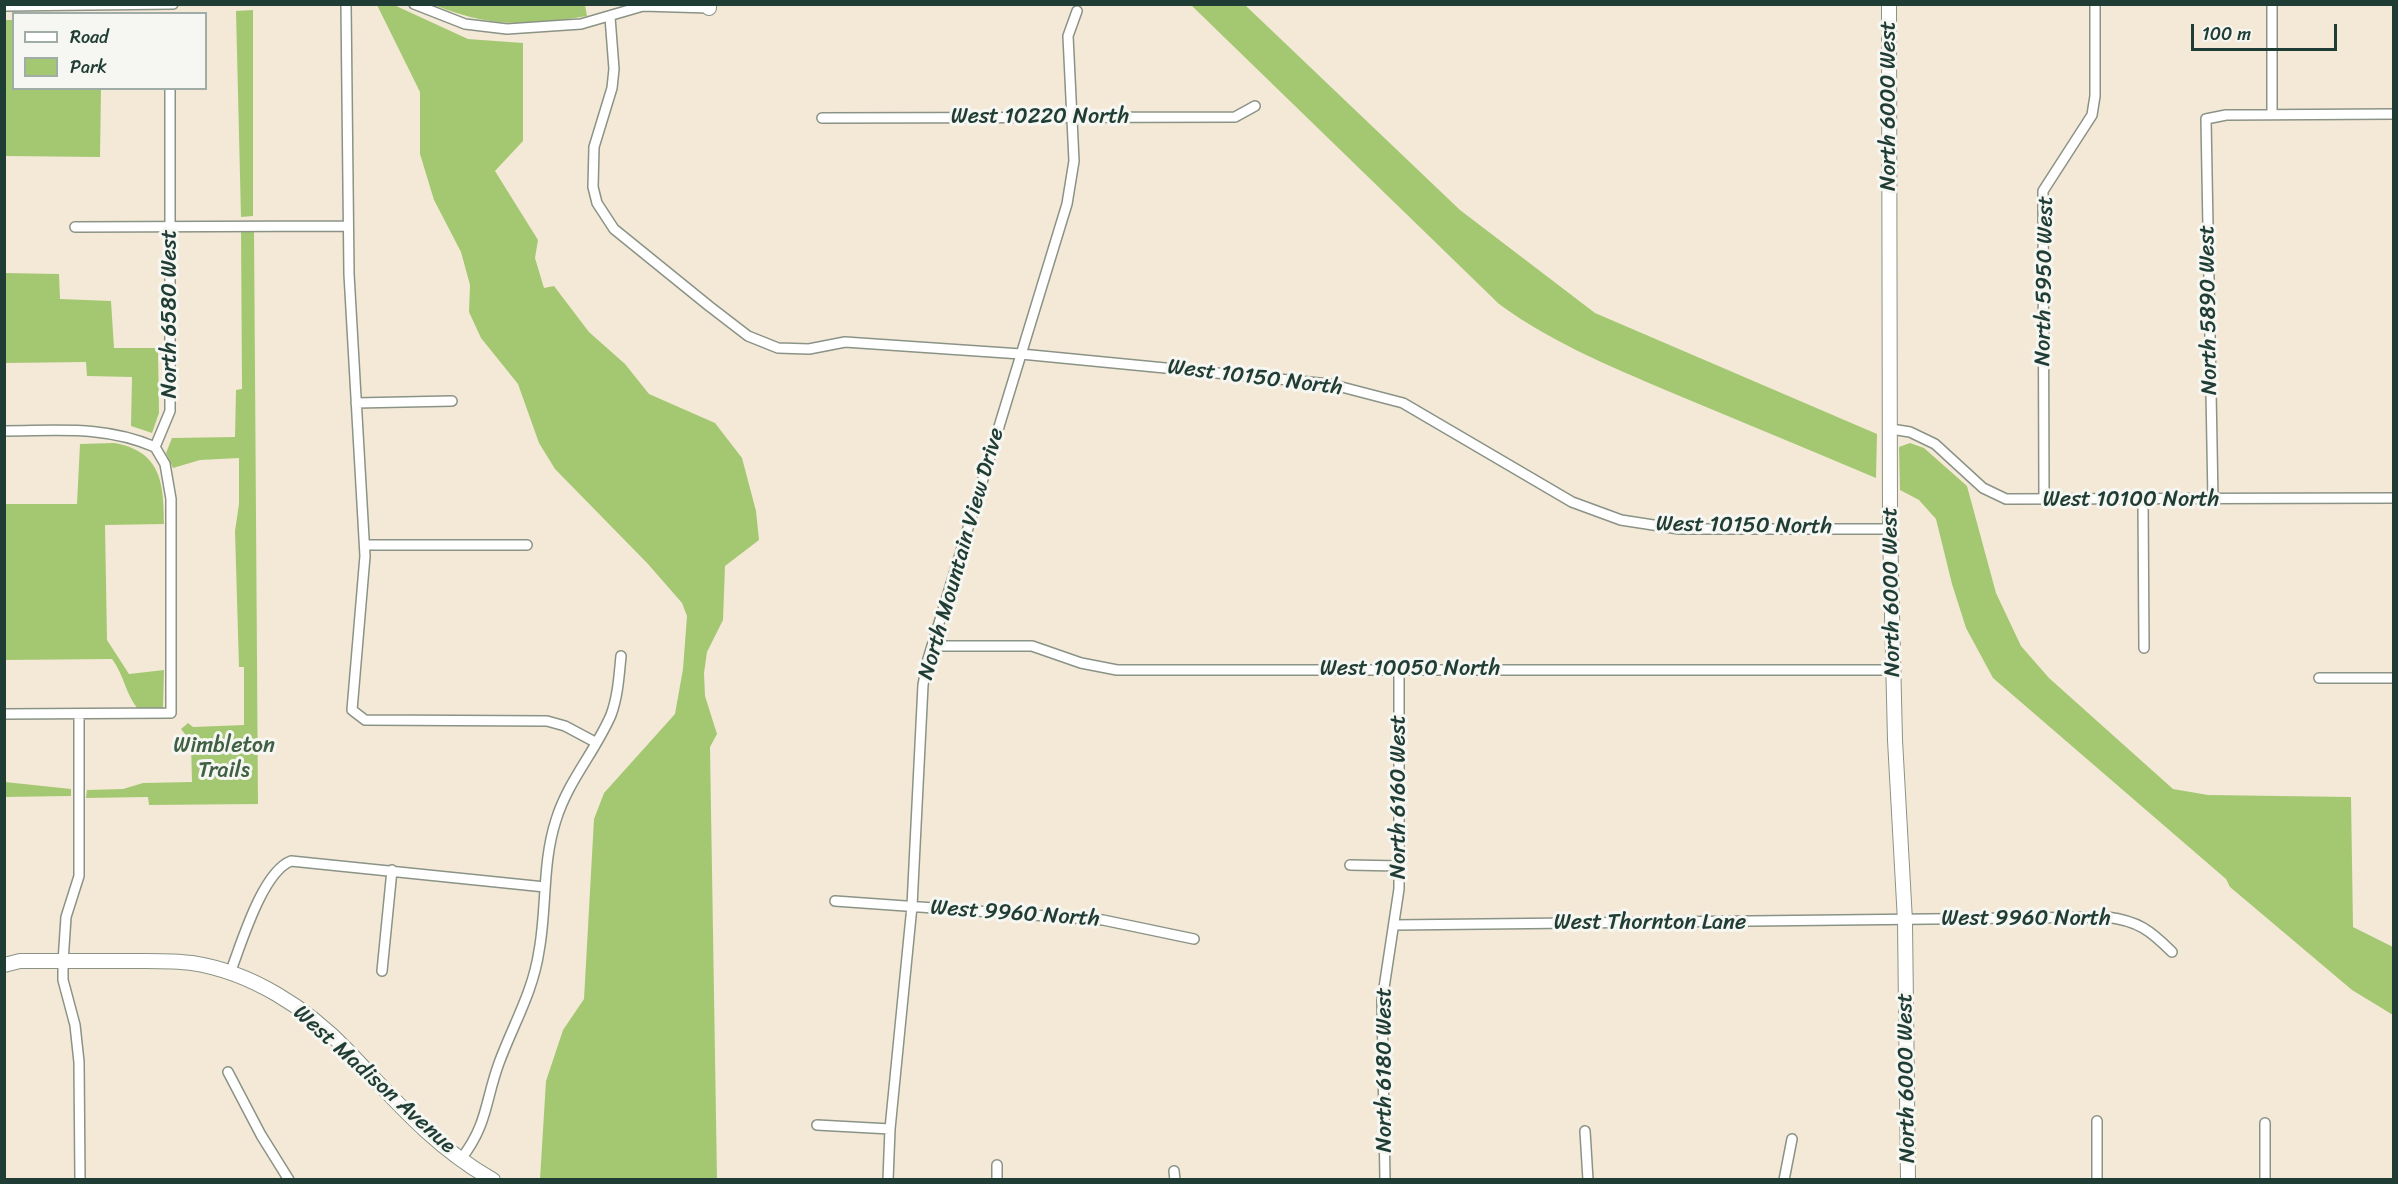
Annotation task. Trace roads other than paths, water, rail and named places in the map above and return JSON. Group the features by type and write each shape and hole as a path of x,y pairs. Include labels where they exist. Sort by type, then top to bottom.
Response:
{"street":[{"path":"346,4 348,226 365,545 351,702 357,717 369,720 537,720 565,726 595,742"},
{"path":"414,4 465,24 507,29 580,24 643,6 709,6"},
{"name":"North 6000 West","path":"1889,4 1892,670 1905,921 1908,1179"},
{"name":"North 5950 West","path":"2044,500 2043,191 2092,115 2095,96 2095,4"},
{"path":"2272,4 2272,114 2394,114"},
{"path":"4,6 172,5"},
{"name":"North Mountain View Drive","path":"888,1179 890,1129 912,906 923,685 1067,204 1074,161 1068,36 1077,11"},
{"name":"West 10150 North","path":"610,17 614,69 612,88 594,147 593,187 597,204 614,229 748,336 778,348 809,349 845,342 1021,354 1330,384 1403,403 1563,497 1621,520 1679,529 1890,529"},
{"name":"North 6580 West","path":"155,447 170,411 170,90"},
{"name":"West 10220 North","path":"822,118 1235,117 1255,106"},
{"name":"North 5890 West","path":"2213,500 2206,119 2226,115 2272,114"},
{"path":"75,227 348,226"},
{"path":"356,403 452,401"},
{"name":"West 10100 North","path":"1891,429 1910,432 1935,444 1983,488 2006,499 2394,498"},
{"path":"4,431 104,431 134,438 155,447 165,464 171,499 171,713 4,714"},
{"path":"2143,500 2144,648"},
{"path":"365,545 527,544"},
{"name":"West 10050 North","path":"933,646 1032,646 1081,663 1116,670 1892,670"},
{"path":"461,1159 481,1130 496,1070 528,995 539,950 551,837 561,806 614,705 621,656"},
{"name":"North 6160 West","path":"1395,925 1399,866 1399,669"},
{"path":"2319,678 2394,678"},
{"path":"79,714 80,876 66,917 63,980 75,1025 80,1062 80,1179"},
{"path":"230,973 260,900 277,871 286,862 302,860 545,887"},
{"path":"1350,865 1399,866"},
{"path":"382,971 392,870"},
{"name":"West 9960 North","path":"835,901 1103,920 1194,939"},
{"name":"West 9960 North","path":"1905,921 2107,917 2126,920 2149,929 2172,952"},
{"name":"West Thornton Lane","path":"1395,925 1905,921"},
{"name":"North 6180 West","path":"1385,1179 1383,1001 1395,925"},
{"name":"West Madison Avenue","path":"4,965 20,961 180,962 230,973 275,994 318,1023 347,1050 411,1119 461,1159 493,1179"},
{"path":"228,1072 261,1136 289,1179"},
{"path":"2097,1122 2097,1179"},
{"path":"2265,1123 2265,1179"},
{"path":"817,1125 890,1129"},
{"path":"1585,1131 1588,1179"},
{"path":"1784,1179 1792,1139"},
{"path":"997,1165 997,1179"}],"park label":[{"name":"Wimbleton Trails","path":"224,758"}]}
